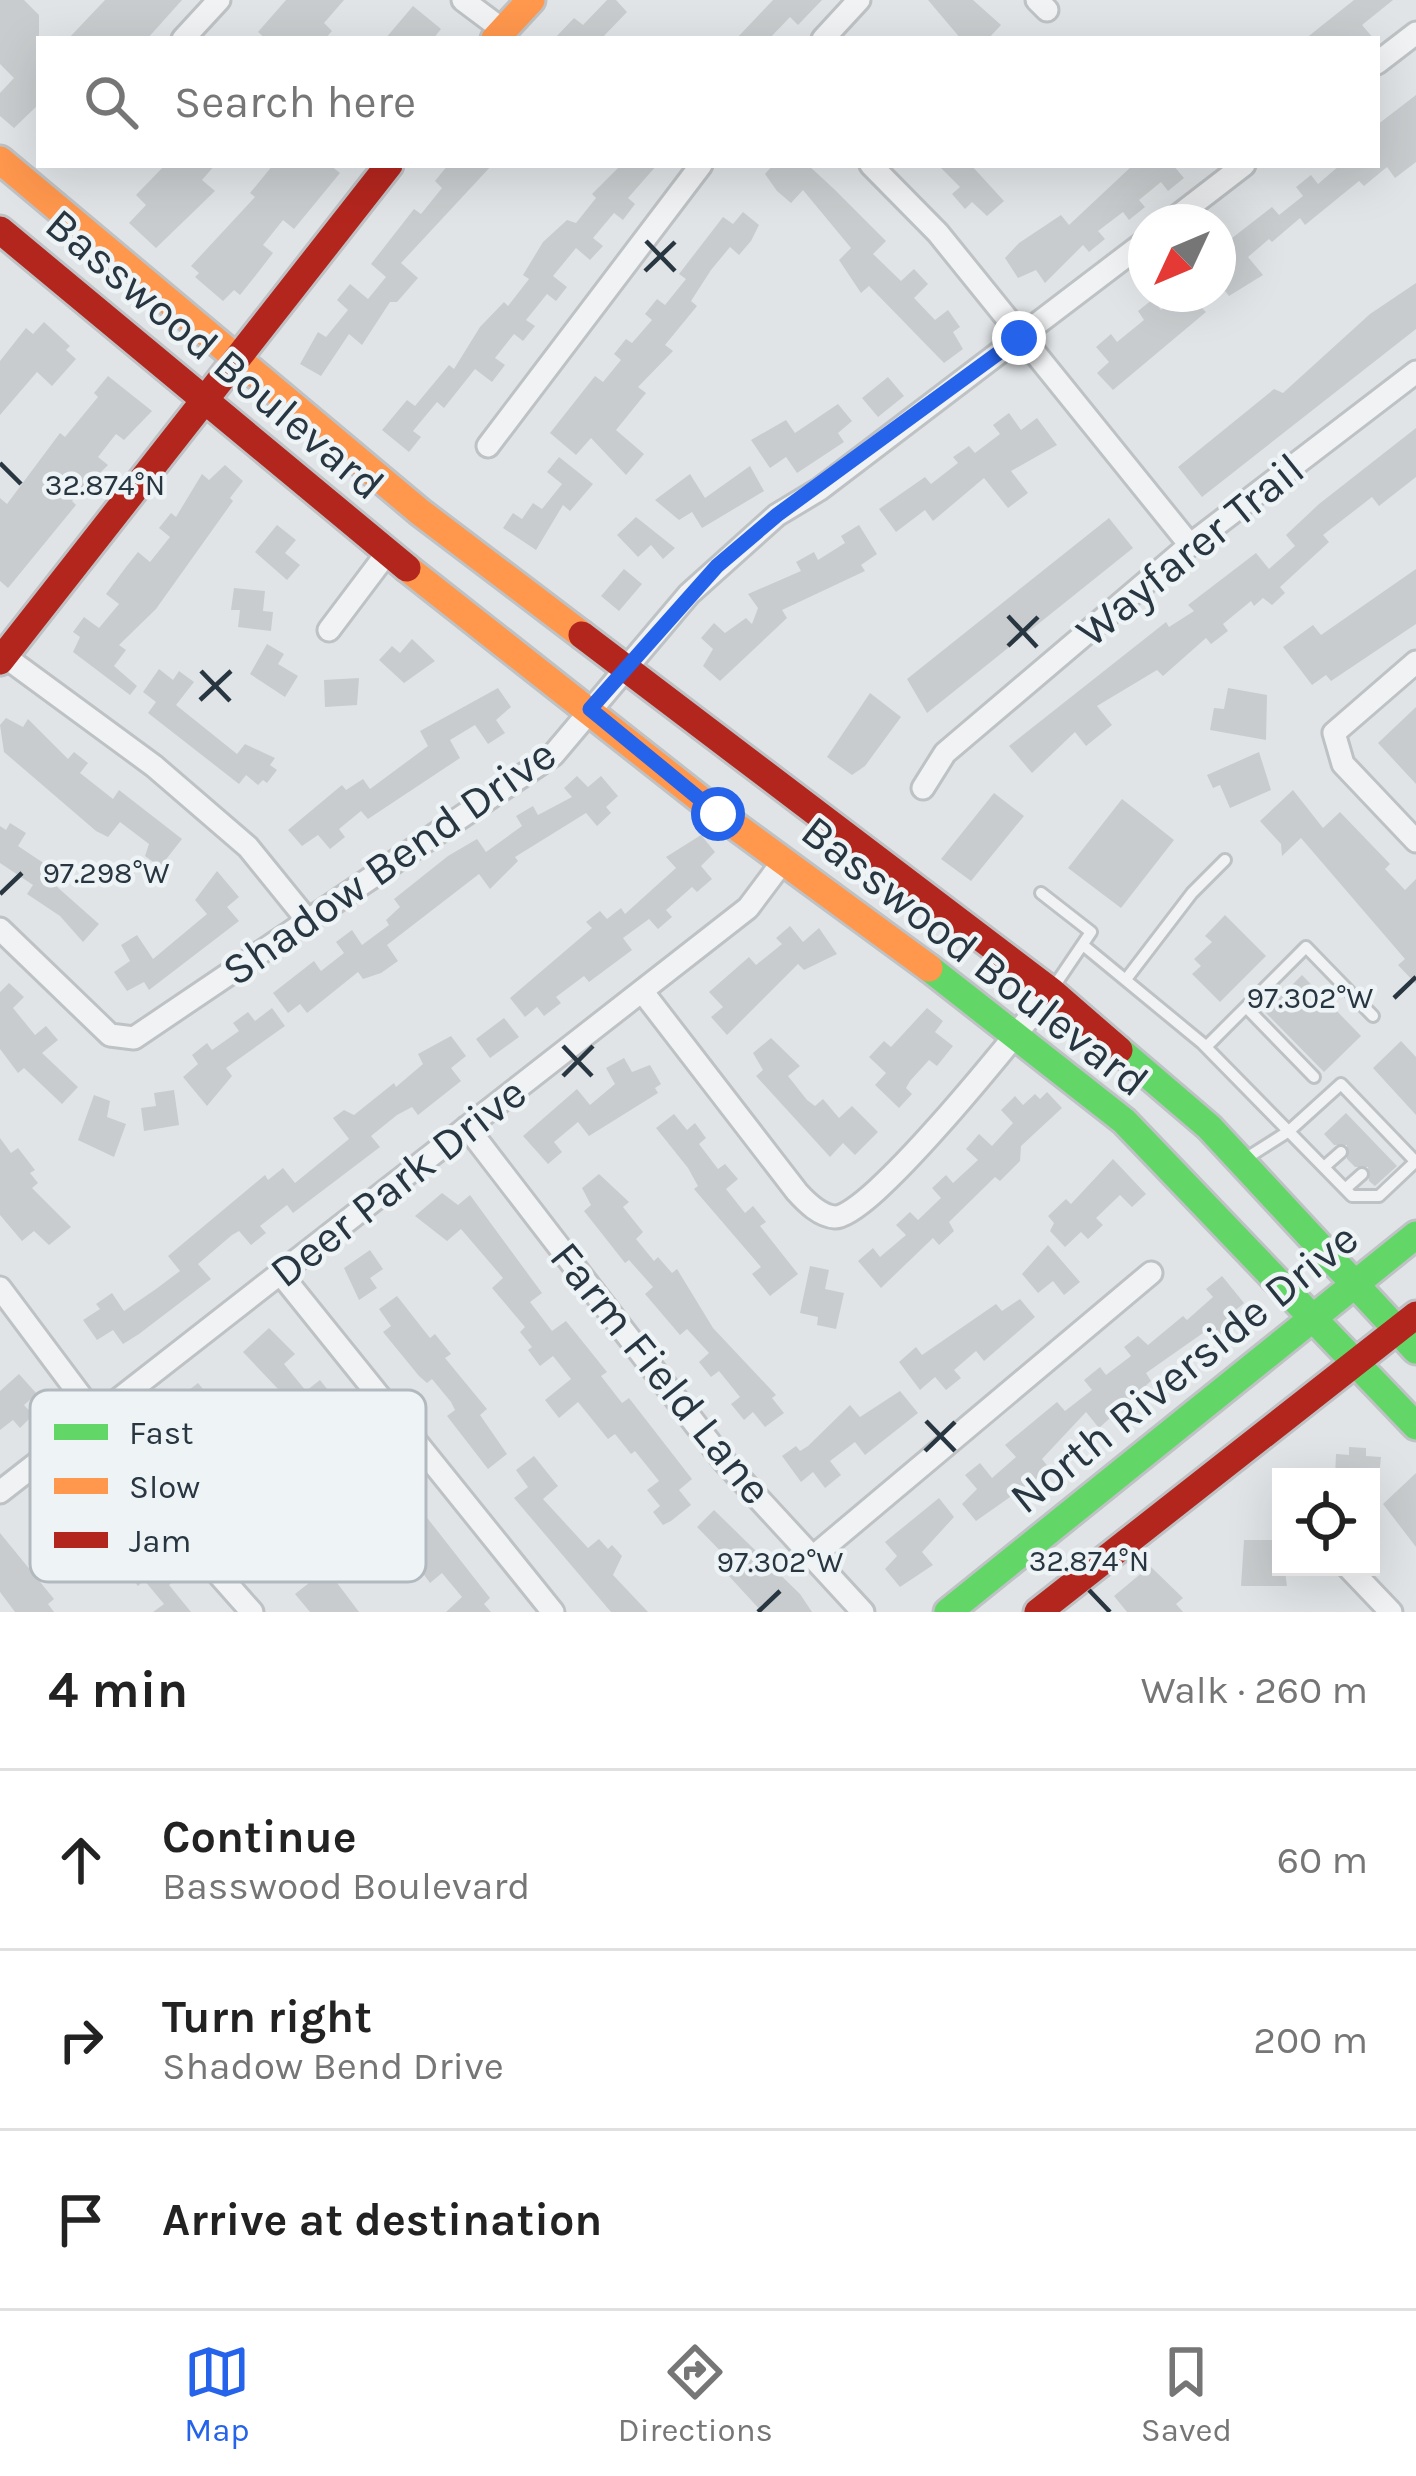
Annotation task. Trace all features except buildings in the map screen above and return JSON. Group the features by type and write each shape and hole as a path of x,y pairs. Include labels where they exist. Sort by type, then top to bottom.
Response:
{"main road":[{"path":"499,35 531,0"},
{"name":"Basswood Boulevard","path":"0,160 420,512 1051,991 1241,1161 1353,1286 1406,1322 1416,1350"},
{"path":"1,657 387,168"},
{"name":"Basswood Boulevard","path":"0,230 387,553 1124,1121 1416,1426"},
{"name":"North Riverside Drive","path":"948,1612 1416,1235"},
{"path":"1053,1608 1406,1322"}],"street":[{"path":"186,36 219,0"},
{"path":"463,0 499,35"},
{"path":"826,36 859,0"},
{"path":"1380,61 1416,32"},
{"path":"488,446 699,168"},
{"path":"874,168 938,233 1190,545"},
{"path":"1193,204 1240,168"},
{"name":"Shadow Bend Drive","path":"0,929 110,1035 134,1038 553,755 624,667 717,566 777,515 1128,255"},
{"name":"Wayfarer Trail","path":"923,788 945,753 1190,545 1416,372"},
{"path":"328,630 387,553"},
{"path":"1,657 154,766 248,847 308,921"},
{"path":"1416,662 1334,733 1342,764 1416,841"},
{"name":"Deer Park Drive","path":"132,1390 748,908 784,860"},
{"path":"642,991 797,1192 811,1207 834,1217 850,1213 911,1157 1051,991"},
{"name":"Farm Field Lane","path":"467,1127 723,1460 863,1612"},
{"path":"814,1556 1151,1273"},
{"path":"280,1274 374,1390"},
{"path":"0,1288 77,1390"},
{"path":"426,1455 553,1612"},
{"name":"Deer Park Drive","path":"0,1492 30,1469"},
{"path":"1357,1576 1391,1612"},
{"path":"225,1582 252,1612"}],"lane":[{"path":"1127,978 1192,893 1225,860"},
{"path":"1041,893 1091,932 1051,991"},
{"path":"1083,945 1206,1047 1289,1131 1324,1167 1346,1189 1363,1199 1379,1196 1416,1162 1341,1084 1289,1131 1241,1161"},
{"path":"1206,1047 1306,947 1373,1016"},
{"path":"1246,1007 1314,1077"},
{"path":"1363,1131 1375,1119"},
{"path":"1384,1153 1396,1142"},
{"path":"1324,1167 1340,1152"},
{"path":"1346,1189 1362,1174"}],"traffic: fast":[{"path":"929,968 1124,1121 1416,1426"},
{"path":"1119,1050 1209,1127 1416,1350"},
{"path":"948,1612 1416,1235"}],"traffic: slow":[{"path":"498,36 531,0"},
{"path":"0,160 420,512 582,635"},
{"path":"407,568 719,814 929,968"}],"traffic: jam":[{"path":"0,661 387,168"},
{"path":"0,230 407,568"},
{"path":"582,635 1051,991 1119,1050"},
{"path":"1038,1612 1416,1315"}],"route":[{"path":"718,814 590,709 717,566 777,515 820,489 1019,338"}]}
